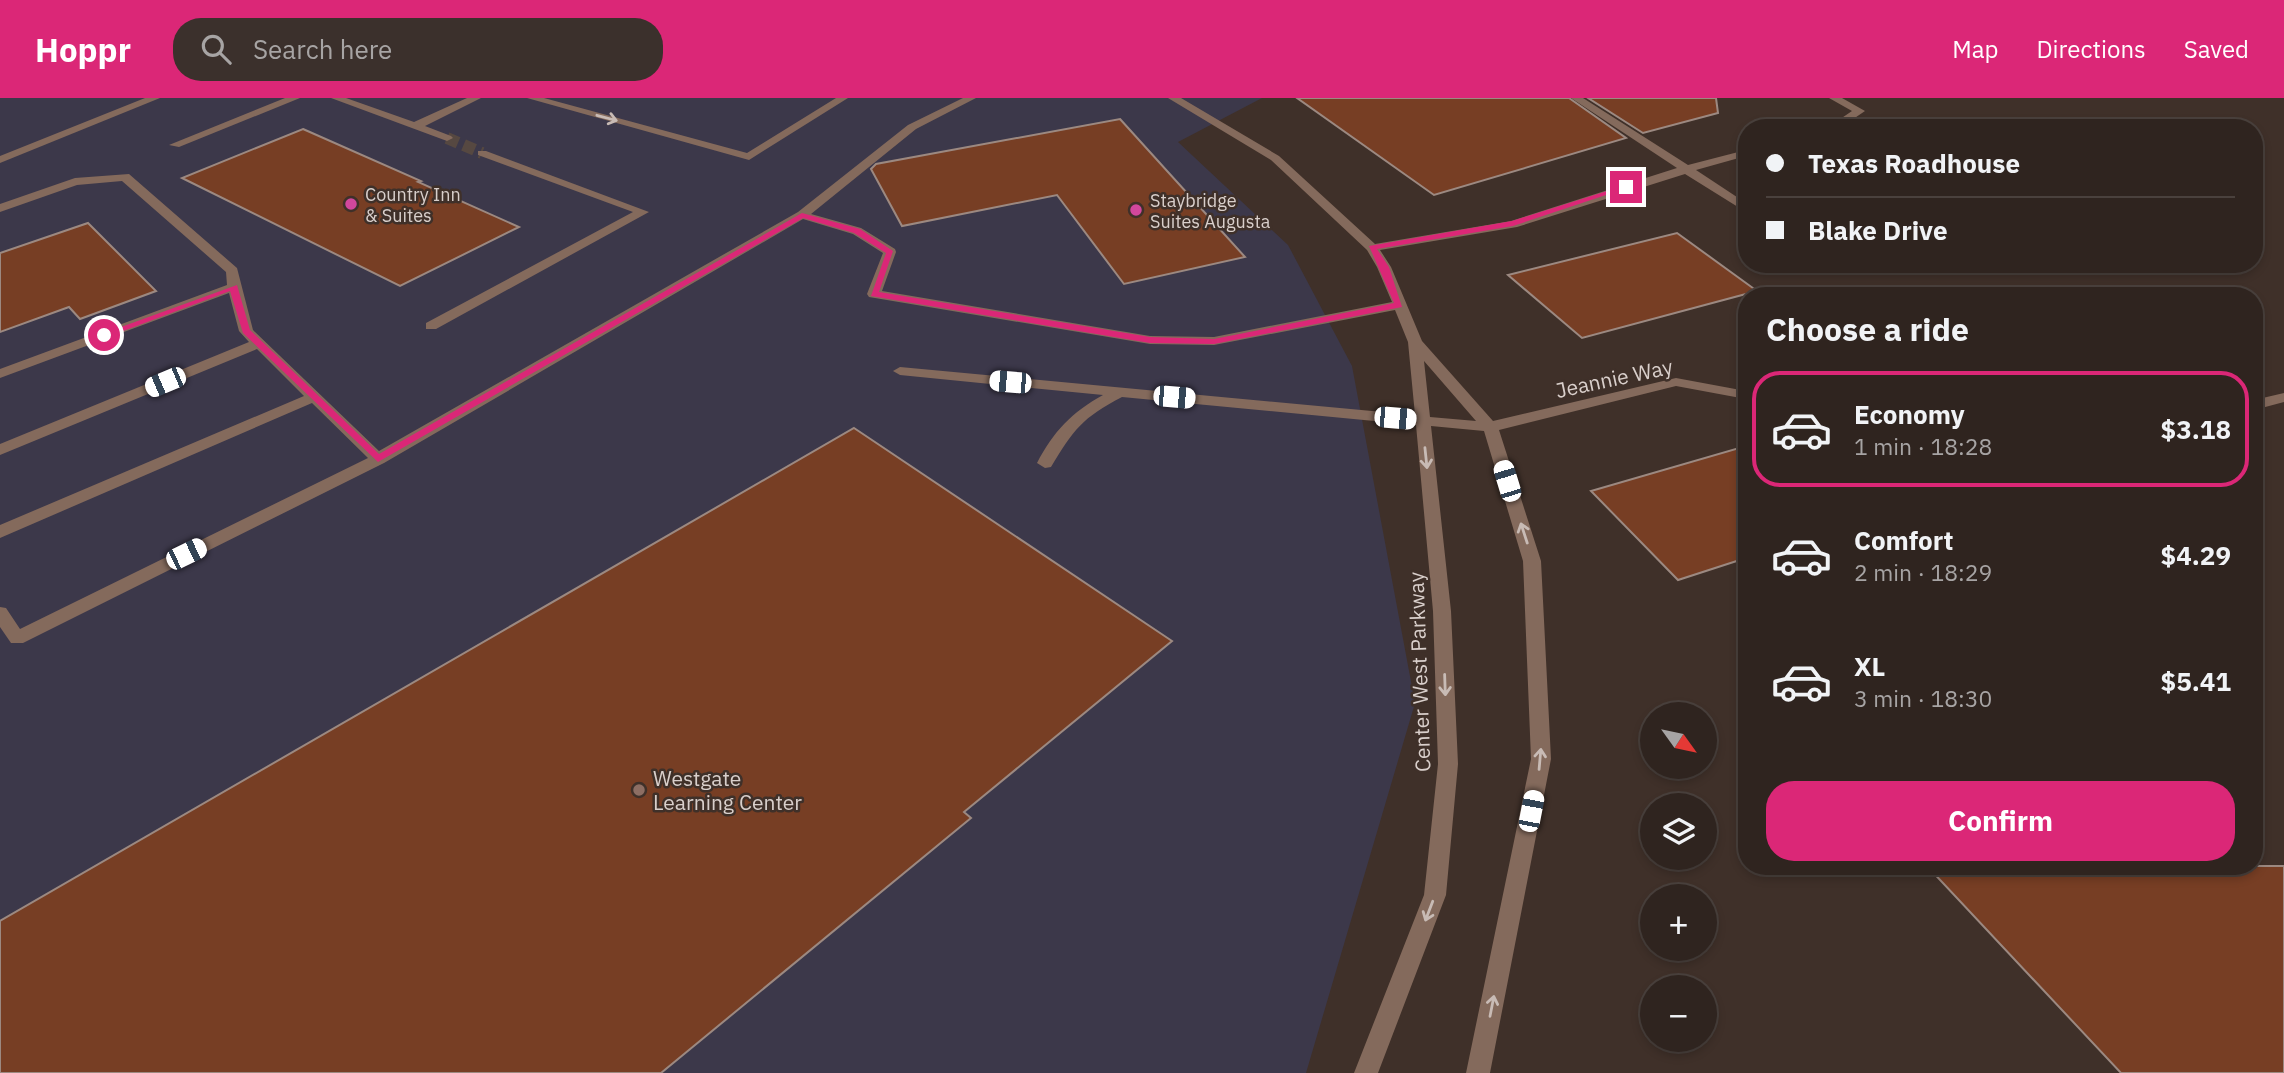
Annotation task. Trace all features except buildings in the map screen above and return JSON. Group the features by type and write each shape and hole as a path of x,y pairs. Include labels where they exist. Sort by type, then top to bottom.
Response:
{"street":[{"path":"0,160 155,98"},
{"path":"175,145 295,98"},
{"path":"336,98 447,138"},
{"path":"415,126 476,98"},
{"path":"532,98 749,156 843,98"},
{"path":"0,613 17,638 378,459 802,215 912,127 971,98"},
{"name":"Center West Parkway","path":"1173,98 1275,158 1372,248 1384,267 1415,342 1490,427 1532,561 1541,759 1478,1073"},
{"path":"1576,98 1738,203"},
{"path":"1834,98 1860,111 1847,119"},
{"path":"431,326 643,212 482,153"},
{"path":"1372,248 1513,224 1738,155"},
{"path":"0,208 75,182 125,177 232,271 246,331 378,459"},
{"path":"802,215 857,231 890,252 874,294 1150,340 1214,341 1399,305"},
{"path":"0,373 234,287"},
{"name":"Center West Parkway","path":"1366,1073 1435,895 1448,764 1442,611 1415,342"},
{"path":"0,450 259,343"},
{"name":"Jeannie Way","path":"900,371 1490,427 1676,382 1738,394"},
{"path":"1045,463 1058,437 1080,414 1119,392"},
{"path":"0,532 316,396"},
{"path":"2263,403 2284,397"}],"shaded area":[{"path":"0,98 1262,98 1178,142 1288,245 1352,366 1415,703 1306,1073 0,1073"}],"tunnel":[{"path":"447,138 482,153"}],"place":[{"name":"Country Inn & Suites","path":"351,204"},
{"name":"Staybridge Suites Augusta","path":"1136,210"},
{"name":"Westgate Learning Center","path":"639,790"}],"route":[{"path":"104,335 234,287 246,331 378,459 802,215 857,231 890,252 874,294 1150,340 1214,341 1399,305 1384,267 1372,248 1513,224 1626,187"}]}
